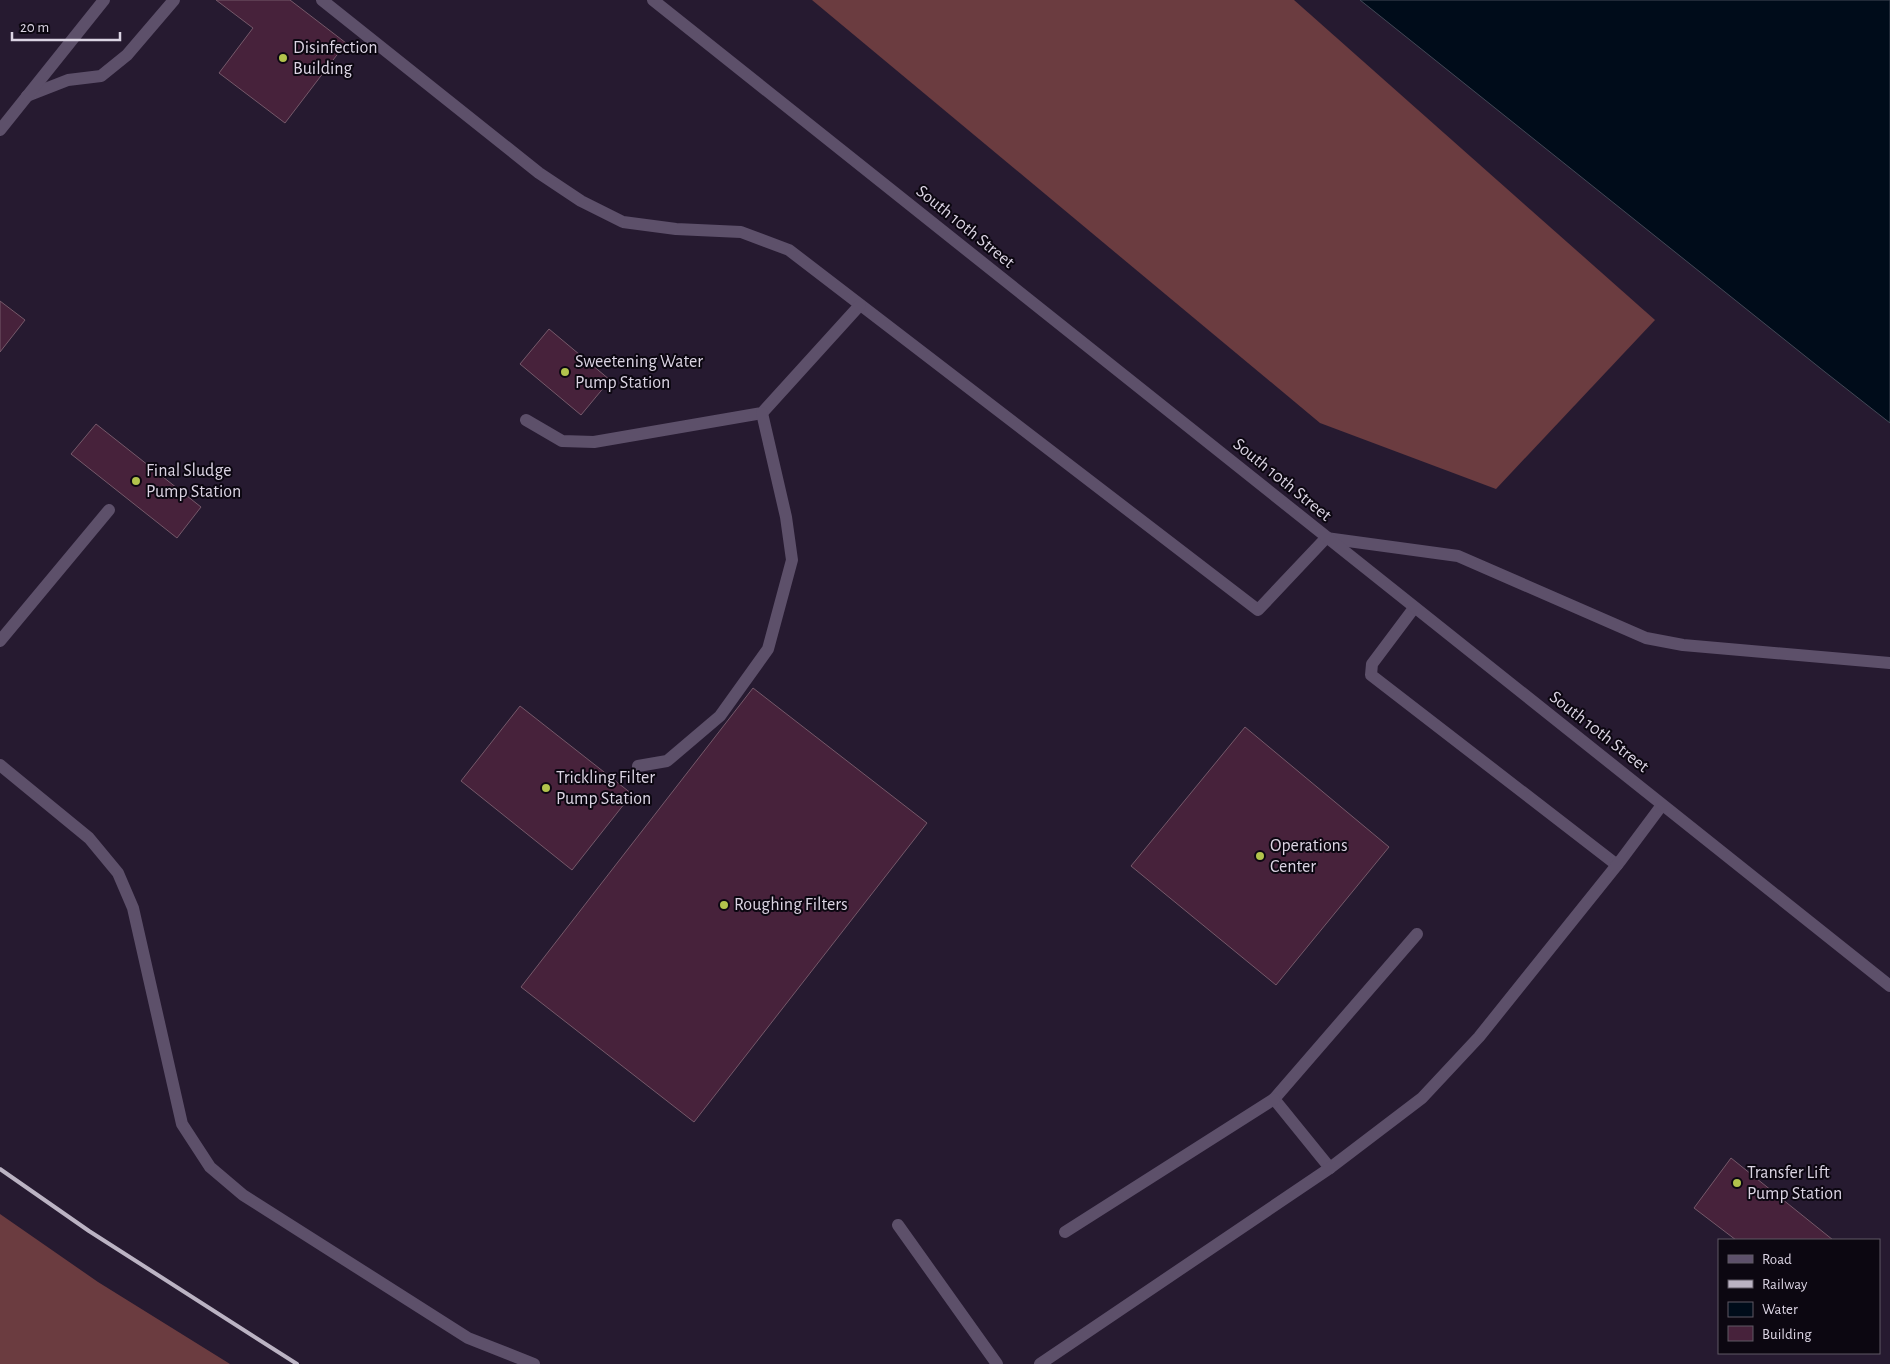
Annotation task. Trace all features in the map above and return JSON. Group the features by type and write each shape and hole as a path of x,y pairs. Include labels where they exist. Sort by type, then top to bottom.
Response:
{"street":[{"path":"0,130 104,0"},
{"path":"27,96 68,80 101,76 127,55 174,0"},
{"path":"322,0 539,173 581,201 623,222 676,230 741,232 789,250 1258,610 1326,538 1458,556 1646,638 1683,645 1890,663"},
{"name":"South 10th Street","path":"653,0 1890,986"},
{"path":"526,420 562,441 594,442 762,413 860,305"},
{"path":"638,766 667,761 720,716 768,649 792,560 786,517 762,413"},
{"path":"0,641 109,510"},
{"path":"1414,608 1372,664 1371,675 1616,865"},
{"path":"0,765 88,838 118,873 133,908 182,1124 210,1167 243,1195 468,1338 534,1364"},
{"path":"1040,1364 1330,1168 1422,1098 1479,1037 1662,805"},
{"path":"1065,1232 1274,1098 1417,934"},
{"path":"1274,1098 1330,1168"},
{"path":"898,1225 997,1364"}],"shaded area":[{"path":"812,0 1294,0 1655,320 1496,489 1320,423"},
{"path":"0,1214 98,1282 230,1364 0,1364"}],"water":[{"path":"1360,0 1890,0 1890,423 1825,372"}],"building":[{"name":"Disinfection Building","path":"216,0 290,0 346,43 285,123 219,73 253,28"},
{"path":"0,301 25,320 0,352"},
{"name":"Sweetening Water Pump Station","path":"549,329 610,380 581,415 520,364"},
{"name":"Final Sludge Pump Station","path":"96,424 201,507 177,538 71,454"},
{"name":"Roughing Filters","path":"753,688 927,823 694,1122 521,987"},
{"name":"Trickling Filter Pump Station","path":"520,706 632,794 572,870 461,781"},
{"name":"Operations Center","path":"1245,727 1389,847 1276,985 1131,866"},
{"name":"Transfer Lift Pump Station","path":"1731,1158 1832,1239 1735,1239 1694,1208"}],"railway":[{"path":"0,1169 89,1231 297,1364"}],"place":[{"name":"Disinfection Building","path":"283,58"},
{"name":"Sweetening Water Pump Station","path":"565,372"},
{"name":"Final Sludge Pump Station","path":"136,481"},
{"name":"Trickling Filter Pump Station","path":"546,788"},
{"name":"Operations Center","path":"1260,856"},
{"name":"Roughing Filters","path":"724,905"},
{"name":"Transfer Lift Pump Station","path":"1737,1183"}]}
